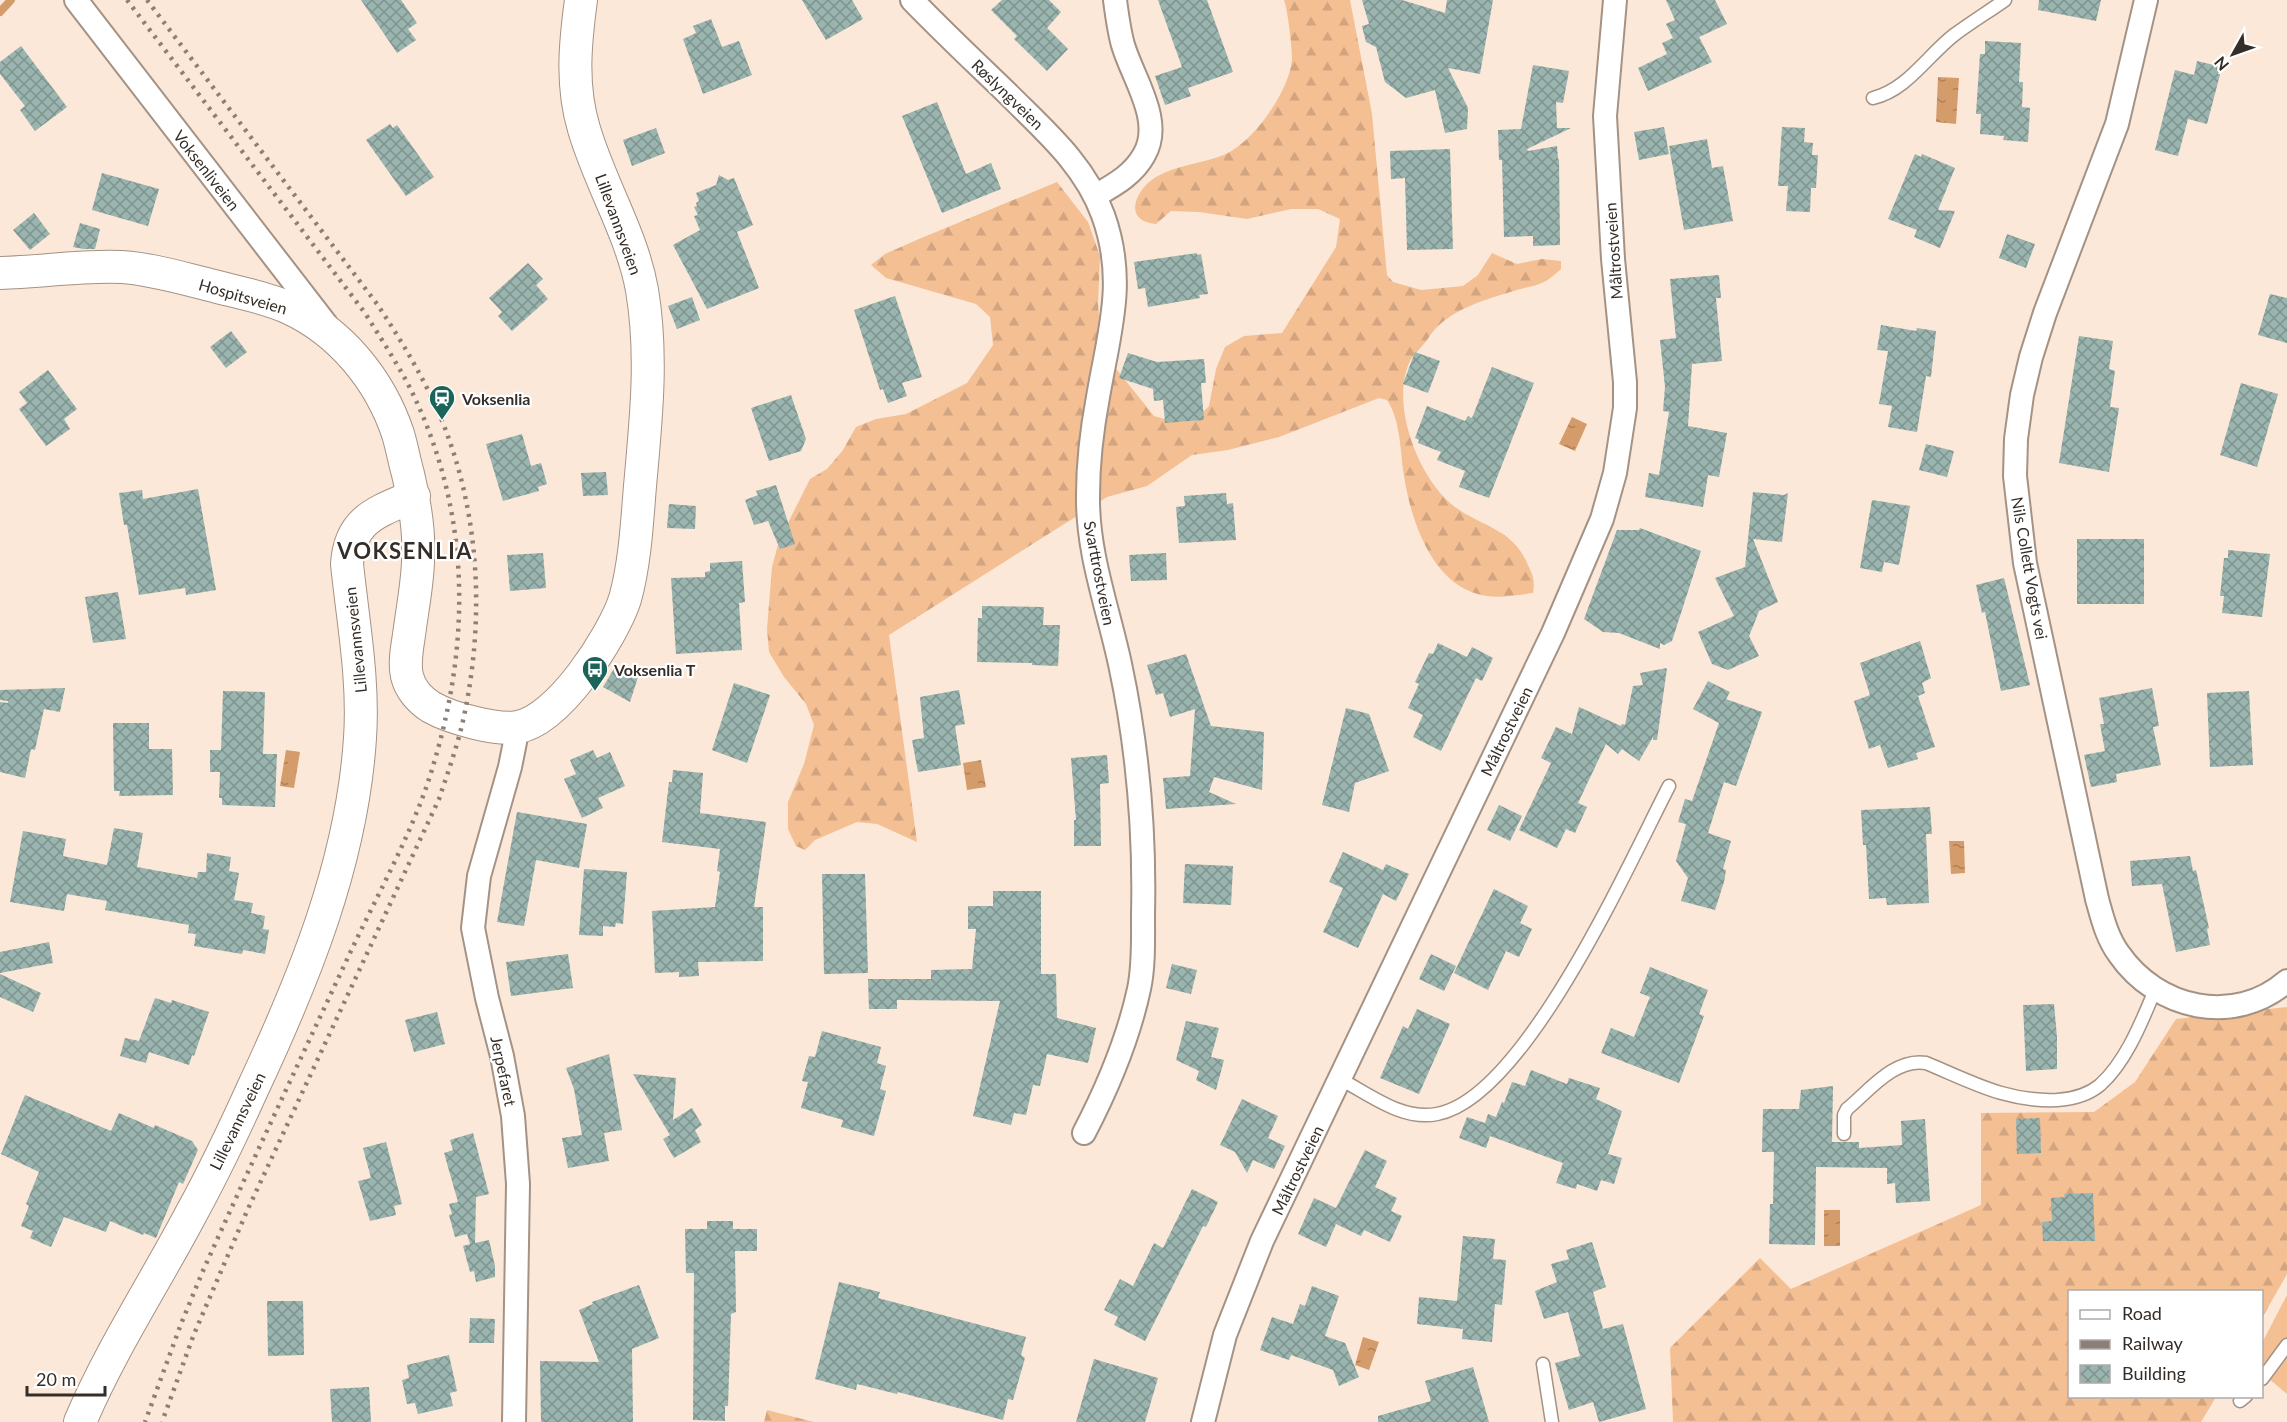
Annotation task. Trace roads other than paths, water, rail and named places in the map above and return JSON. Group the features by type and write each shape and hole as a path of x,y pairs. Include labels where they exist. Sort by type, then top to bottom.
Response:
{"street":[{"name":"Voksenliveien","path":"76,0 338,340"},
{"name":"Lillevannsveien","path":"518,727 536,720 548,711 575,684 605,642 623,604 631,572 637,530 647,417 648,356 645,312 638,271 592,155 579,109 574,60 581,0"},
{"name":"Røslyngveien","path":"912,0 1048,133 1071,158 1095,196"},
{"path":"1095,196 1123,179 1138,165 1150,140 1151,125 1123,46 1115,0"},
{"name":"Måltrostveien","path":"1203,1422 1225,1335 1254,1262 1562,612 1602,519 1615,473 1622,431 1625,382 1613,259 1605,116 1615,0"},
{"name":"Nils Collett Vogts vei","path":"2146,0 2117,124 2045,313 2031,357 2020,406 2015,476 2025,563 2097,899 2103,922 2118,953 2130,968 2155,990 2183,1003 2217,1008 2258,1000 2277,990 2287,981"},
{"name":"Svarttrostveien","path":"1084,1133 1110,1083 1140,986 1144,873 1143,816 1138,776 1120,665 1096,569 1088,518 1090,450 1098,396 1113,326 1115,295 1114,263 1109,236 1095,196"},
{"name":"Hospitsveien","path":"0,273 124,267 157,272 287,307 338,340 358,361 377,389 397,432 414,496"},
{"name":"Lillevannsveien","path":"80,1422 98,1379 191,1214 227,1144 277,1038 314,946 345,841 356,782 360,738 361,687 347,564 348,549 352,537 367,518 414,496"},
{"path":"414,496 419,526 418,564 406,660 407,677 411,686 422,700 439,711 496,726 518,727"},
{"name":"Jerpefaret","path":"514,1422 518,1184 513,1116 473,928 479,876 510,767 518,727"}],"lane":[{"path":"1873,98 1889,94 1954,36 2005,0"},
{"path":"1340,1079 1382,1103 1408,1113 1424,1115 1438,1114 1455,1108 1492,1080 1509,1063 1532,1033 1566,981 1669,786"},
{"path":"1844,1134 1844,1115 1847,1109 1897,1067 1917,1062 1926,1063 2006,1096 2024,1100 2063,1099 2090,1092 2106,1079 2124,1055 2155,990"},
{"path":"2263,1378 2287,1345"},
{"path":"1543,1364 1552,1422"}],"water":[{"path":"1938,77 1959,78 1956,124 1936,122"},
{"path":"1572,417 1587,424 1575,451 1559,444"},
{"path":"286,750 300,752 294,788 280,786"},
{"path":"981,760 986,787 967,790 963,763"},
{"path":"1949,841 1964,841 1965,873 1951,874"},
{"path":"1824,1210 1840,1210 1840,1246 1824,1246"},
{"path":"1363,1337 1379,1342 1369,1370 1355,1365"}],"waterway":[{"path":"0,12 11,0"}],"railway":[{"path":"127,0 365,313 403,375 430,433 445,483 455,533 459,584 458,635 452,686 441,737 426,788 400,850 202,1273 145,1422"},
{"path":"147,0 377,304 419,374 448,437 460,477 469,517 476,601 475,643 470,684 460,734 439,799 247,1211 194,1334 162,1422"}],"place":[{"name":"Voksenlia","path":"442,421"},
{"name":"Voksenlia T","path":"595,692"}],"district":[{"name":"VOKSENLIA","path":"405,550"}]}
